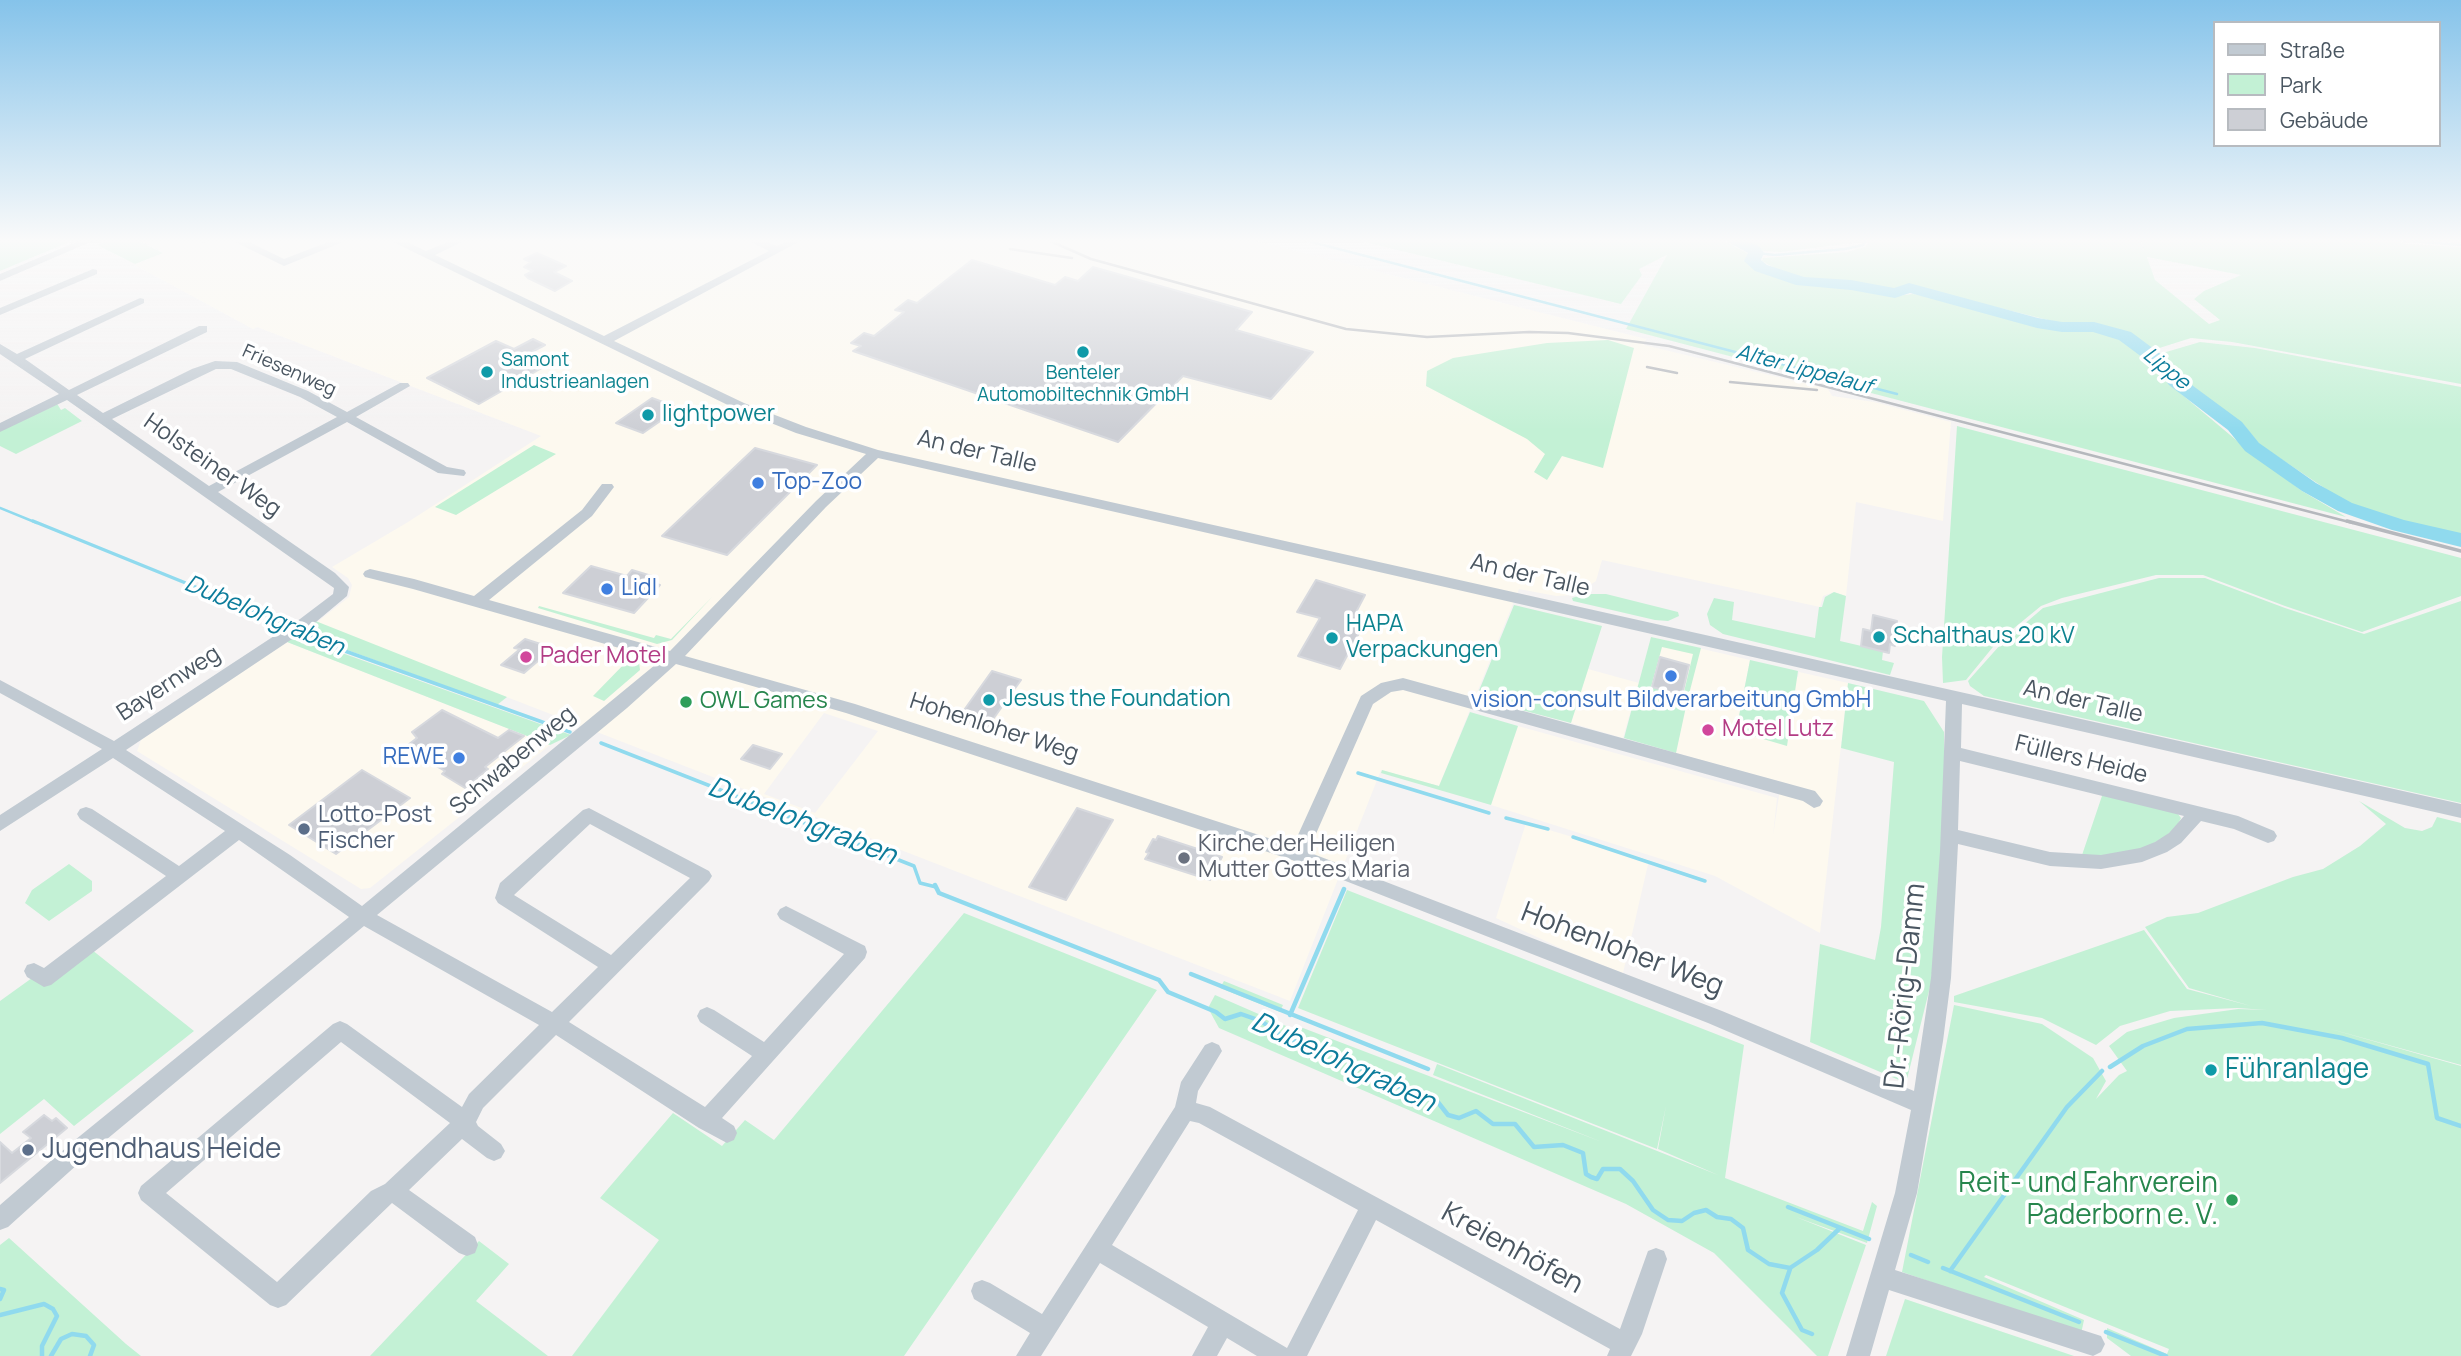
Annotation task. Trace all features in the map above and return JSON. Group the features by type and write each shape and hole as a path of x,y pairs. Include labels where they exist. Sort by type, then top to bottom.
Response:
{"street":[{"path":"0,312 18,303"},
{"path":"16,359 135,303"},
{"name":"An der Talle","path":"526,303 740,407 875,453 2461,811"},
{"path":"604,341 674,303"},
{"path":"0,428 203,328"},
{"name":"Holsteiner Weg","path":"0,348 330,576"},
{"name":"Friesenweg","path":"102,419 196,372 225,364 304,394 443,470 459,473"},
{"path":"209,492 404,386"},
{"name":"Schwabenweg","path":"0,1219 82,1147 365,917 673,658 821,504 875,453"},
{"path":"477,602 526,559 587,513 607,486"},
{"path":"370,574 673,658"},
{"name":"Bayernweg","path":"0,824 300,626 340,596 342,587 330,576"},
{"name":"Hohenloher Weg","path":"673,658 861,711 1298,855 1715,1017 1923,1105"},
{"path":"1298,855 1367,700 1387,687 1403,684 1810,796 1814,801"},
{"path":"5,694 105,742 365,917 554,1023 727,1133"},
{"name":"Dr.-Rörig-Damm","path":"1858,1356 1906,1193 1940,993 1954,753 1954,696"},
{"name":"Füllers Heide","path":"1954,753 2238,823 2268,836"},
{"path":"1950,835 2050,859 2101,862 2142,855 2161,847 2175,838 2198,813"},
{"path":"86,814 179,875"},
{"path":"494,1151 470,1133 466,1122 340,1030 149,1193 278,1297 379,1199 393,1191 466,1122 476,1101 703,876 589,815 506,888 505,898 612,966"},
{"path":"34,971 44,979 238,831"},
{"path":"706,1121 858,952 786,914"},
{"path":"707,1016 766,1054"},
{"path":"1028,1356 1185,1110 1188,1089 1212,1051"},
{"name":"Kreienhöfen","path":"1185,1110 1203,1114 1373,1206 1622,1350 1656,1259"},
{"path":"393,1191 467,1245"},
{"path":"1295,1356 1373,1206"},
{"path":"1098,1249 1279,1356"},
{"path":"1881,1277 2093,1344"},
{"path":"982,1291 1045,1329"},
{"path":"1203,1356 1223,1323"}],"shaded area":[{"path":"206,303 1504,303 1646,339 1644,345 1828,389 1832,396 1874,402 1951,422 1943,521 1856,502 1846,596 1834,592 1823,596 1820,607 1602,560 1596,581 1575,595 1556,596 1519,589 1439,786 1381,770 1290,1001 316,623 349,597 352,585 348,578 332,567 408,522 541,436 257,327 253,329","holes":["824,713 878,731 815,813 764,794"]},
{"path":"1651,637 1750,660 1736,731 1798,677 1799,672 1848,683 1820,933 1715,876 1491,805 1518,726 1777,798 1773,836 1781,782 1676,753 1685,709 1635,695 1623,738 1571,723 1588,669 1639,683"},
{"path":"287,642 550,745 370,888 361,889 137,751 141,740"},
{"path":"1526,823 1649,860 1623,973 1496,918"}],"green space":[{"path":"1640,303 1960,303 2023,321 2080,331 2093,330 2121,338 2145,353 2141,354 2167,382 2248,450 2302,491 2346,517 1626,329"},
{"path":"1981,303 2184,303 2209,324 2220,320 2199,303 2461,303 2461,384 2232,342 2191,338 2150,351 2127,334 2094,324 2060,323"},
{"path":"1608,340 1634,348 1603,468 1562,456 1547,480 1534,472 1545,454 1527,439 1426,386 1427,371 1453,358 1547,343"},
{"path":"2200,342 2255,348 2461,387 2461,537 2403,523 2350,505 2260,445 2244,425 2184,380 2169,363 2156,355"},
{"path":"56,402 61,410 65,408 82,421 16,454 0,446 0,430"},
{"path":"1957,426 2461,558 2461,596 2362,632 2203,575 2156,575 2062,598 2041,606 1997,642 1966,680 1943,683 1942,657"},
{"path":"534,445 556,454 456,515 435,507"},
{"path":"2159,578 2205,578 2364,634 2461,601 2461,803 1984,696 1970,686 1968,681 2001,644 2043,608"},
{"path":"1834,592 1846,596 1840,641 1883,651 1882,660 1894,663 1890,675 1723,634 1710,625 1707,614 1714,598 1734,602 1732,620 1815,638 1819,607 1822,607 1825,597"},
{"path":"1585,594 1606,594 1678,612 1679,616 1668,621 1655,620 1573,601 1572,598"},
{"path":"713,596 672,640 657,644 538,608 539,606 654,638 656,635 671,639"},
{"path":"1514,605 1602,626 1571,723 1476,698"},
{"path":"313,620 507,697 497,705 331,644 300,629"},
{"path":"296,632 328,648 571,735 550,745 287,642"},
{"path":"1651,637 1701,648 1688,698 1683,696 1693,654 1662,647 1651,687 1661,690 1661,695 1687,702 1676,753 1624,738"},
{"path":"630,658 639,662 640,670 604,701 593,696"},
{"path":"1750,660 1798,671 1787,746 1736,731"},
{"path":"1848,683 1924,701 1944,732 1945,834 1931,983 1906,1083 1810,1042 1820,944 1875,960 1881,927 1894,762 1841,748"},
{"path":"1470,712 1518,726 1491,805 1381,773 1382,770 1439,786"},
{"path":"2103,793 2178,814 2181,818 2165,837 2146,847 2128,853 2081,858"},
{"path":"2359,801 2405,828 2422,831 2432,827 2437,817 2461,823 2461,1065 2327,1028 2461,1066 2461,1356 2131,1356 2107,1338 2107,1328 2167,1354 2169,1349 1986,1275 1984,1277 2084,1320 2081,1334 1902,1272 1954,1005 2042,1024 2093,1058 2106,1081 2096,1099 2119,1075 2127,1071 2109,1046 2127,1032 2174,1018 2238,1009 2267,1010 2237,1008 2170,1011 2120,1026 2096,1045 2042,1018 1954,1002 1954,996 2144,930 2187,989 2251,1006 2189,988 2145,927 2167,917 2198,913 2293,877 2323,869 2360,846 2386,824"},
{"path":"69,864 92,881 92,891 49,921 25,903 32,890"},
{"path":"1347,890 1744,1045 1725,1178 1863,1231 1872,1202 1877,1206 1867,1243 1796,1217 1866,1245 1828,1356 1817,1356 1714,1253 1626,1204 1219,1028 1208,1008 1215,995 1293,1029 1303,1028 1602,1142 1433,1075 1437,1064 1718,1175 1658,1149 1666,1106 1657,1149 1298,1008"},
{"path":"964,913 1157,990 904,1356 572,1356 659,1240 600,1198 673,1113 722,1146 745,1120 774,1140"},
{"path":"82,942 194,1031 74,1126 44,1099 0,1134 0,1001"},
{"path":"1224,981 1283,1005 1280,1012 1220,988"},
{"path":"9,1238 141,1356 0,1356 0,1245"},
{"path":"479,1241 509,1264 476,1301 548,1356 370,1356"},
{"path":"1905,1299 2074,1356 1886,1356"}],"building":[{"name":"Benteler Automobiltechnik GmbH","path":"904,303 1221,303 1252,312 1236,330 1313,352 1271,399 1183,376 1118,442 853,351 861,346 851,343 864,333 874,336 904,312 895,310"},
{"name":"Samont Industrieanlagen","path":"533,339 545,345 526,355 547,365 479,404 427,378 496,341 514,349"},
{"name":"lightpower","path":"652,398 679,408 643,433 616,423"},
{"name":"Top-Zoo","path":"755,448 817,465 727,555 662,536"},
{"name":"Lidl","path":"591,566 627,576 632,570 655,577 649,582 660,585 634,613 563,593"},
{"name":"HAPA Verpackungen","path":"1316,580 1365,595 1354,616 1366,620 1340,669 1298,656 1320,618 1297,612"},
{"name":"Schalthaus 20 kV","path":"1873,615 1897,621 1895,646 1890,644 1889,653 1861,646 1863,629 1871,631"},
{"name":"Pader Motel","path":"525,639 553,648 524,673 501,665 520,649 514,648"},
{"name":"vision-consult Bildverarbeitung GmbH","path":"1660,657 1689,665 1682,695 1652,687"},
{"name":"Jesus the Foundation","path":"992,671 1021,680 986,729 957,720"},
{"name":"REWE","path":"442,710 498,738 509,730 524,736 485,767 488,769 465,788 442,774 445,771 404,748 417,738 412,732"},
{"path":"753,745 782,754 770,769 741,759"},
{"path":"362,770 410,798 336,854 289,825"},
{"path":"1077,808 1113,820 1066,900 1029,887"},
{"name":"Kirche der Heiligen Mutter Gottes Maria","path":"1158,836 1222,857 1210,880 1145,859 1153,839 1156,840"},
{"name":"Jugendhaus Heide","path":"44,1115 52,1121 56,1118 67,1128 0,1183 0,1142 12,1153 31,1138 23,1132"}],"waterway":[{"name":"Alter Lippelauf","path":"1548,303 1897,394"},
{"name":"Lippe","path":"1965,303 2037,323 2062,327 2094,327 2125,336 2160,362 2175,381 2235,426 2252,447 2309,487 2345,507 2399,525 2461,540"},
{"name":"Dubelohgraben","path":"0,508 37,523"},
{"name":"Dubelohgraben","path":"33,521 294,627"},
{"name":"Dubelohgraben","path":"300,631 331,646 570,732"},
{"name":"Dubelohgraben","path":"601,743 914,866 920,883 936,887"},
{"path":"1358,773 1489,813"},
{"path":"1506,818 1548,829"},
{"path":"1573,837 1705,881"},
{"name":"Dubelohgraben","path":"936,887 939,893 1159,980 1168,992 1216,1012 1225,1019 1241,1014 1261,1021 1285,1038 1341,1056 1362,1069 1380,1075 1390,1084 1437,1101 1448,1115 1459,1118 1476,1111 1493,1124 1515,1124 1534,1147 1563,1145 1583,1153 1586,1174 1591,1177 1597,1179 1603,1169 1620,1169 1633,1181 1653,1210 1668,1220 1682,1221 1694,1213 1706,1210 1717,1217 1731,1219 1743,1228 1748,1250 1769,1264 1790,1268 1817,1250 1839,1229"},
{"path":"1290,1014 1344,889"},
{"name":"Dubelohgraben","path":"1191,974 1290,1014"},
{"name":"Dubelohgraben","path":"1290,1014 1428,1069"},
{"path":"2110,1067 2143,1046 2187,1029 2262,1023 2342,1038 2428,1064 2437,1118 2461,1126"},
{"path":"1950,1271 2067,1107 2102,1071"},
{"name":"Dubelohgraben","path":"1788,1207 1869,1239"},
{"name":"Dubelohgraben","path":"1911,1255 1928,1262"},
{"name":"Dubelohgraben","path":"1943,1268 1950,1271"},
{"path":"1790,1269 1782,1293 1802,1330 1812,1334"},
{"name":"Dubelohgraben","path":"1950,1271 2079,1322"},
{"path":"0,1289 4,1290 0,1299"},
{"path":"0,1315 44,1304 53,1309 57,1316 42,1346 42,1356"},
{"name":"Dubelohgraben","path":"2106,1332 2166,1356"},
{"path":"51,1356 61,1339 72,1334 86,1336 94,1345 90,1356"}],"railway":[{"path":"1252,303 1346,329 1427,337 1529,332 1568,333 1669,346 2353,523"},
{"path":"1647,367 1677,373"},
{"path":"1730,382 1817,390"},
{"path":"2347,521 2461,551"}],"place":[{"name":"Benteler Automobiltechnik GmbH","path":"1083,352"},
{"name":"Samont Industrieanlagen","path":"487,372"},
{"name":"lightpower","path":"648,415"},
{"name":"Top-Zoo","path":"758,483"},
{"name":"Lidl","path":"607,589"},
{"name":"Schalthaus 20 kV","path":"1879,637"},
{"name":"HAPA Verpackungen","path":"1332,638"},
{"name":"Pader Motel","path":"526,657"},
{"name":"vision-consult Bildverarbeitung GmbH","path":"1671,676"},
{"name":"Jesus the Foundation","path":"989,700"},
{"name":"OWL Games","path":"686,702"},
{"name":"Motel Lutz","path":"1708,730"},
{"name":"REWE","path":"459,758"},
{"name":"Lotto-Post Fischer","path":"304,829"},
{"name":"Kirche der Heiligen Mutter Gottes Maria","path":"1184,858"},
{"name":"Führanlage","path":"2211,1070"},
{"name":"Jugendhaus Heide","path":"28,1150"},
{"name":"Reit- und Fahrverein Paderborn e. V.","path":"2232,1200"}]}
